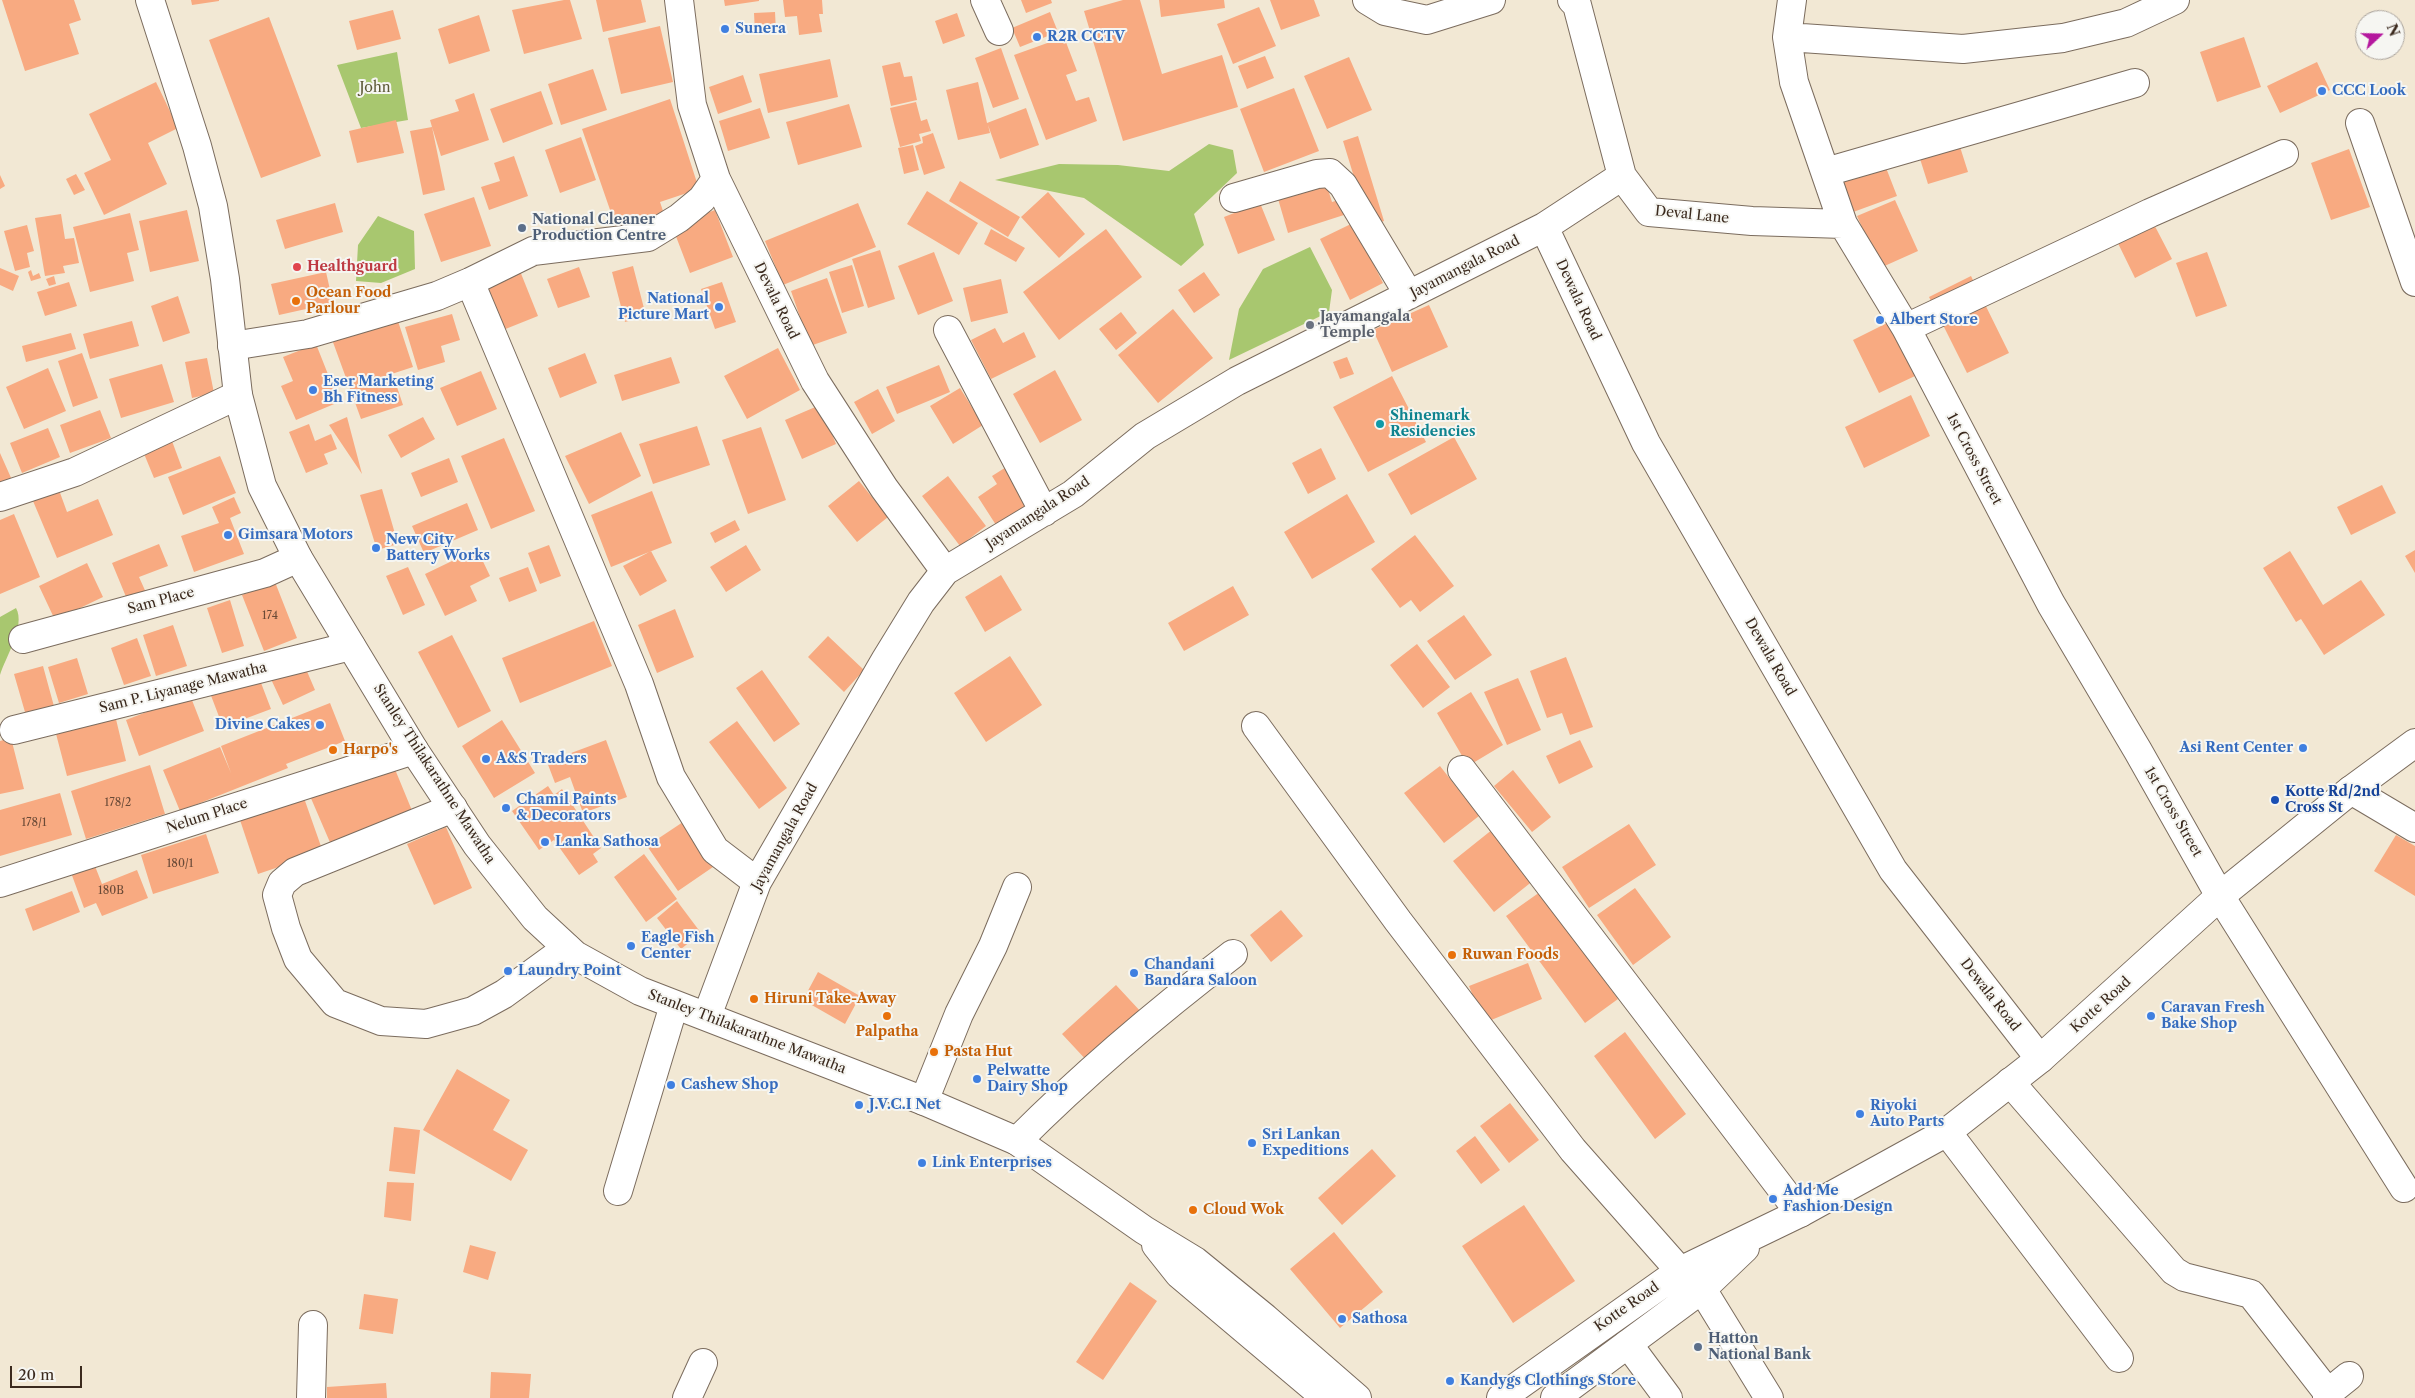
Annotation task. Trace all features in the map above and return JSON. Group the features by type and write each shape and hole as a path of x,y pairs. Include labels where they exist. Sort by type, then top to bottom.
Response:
{"street":[{"name":"Stanley Thilakarathne Mawatha","path":"150,0 197,146 213,206 225,279 238,395 262,486 298,558 414,750 477,845 535,918 568,948 603,972 674,1005 924,1100 1017,1141 1144,1230 1179,1274 1349,1395"},
{"name":"Devala Road","path":"679,0 692,105 716,179 816,381 884,488 945,571"},
{"path":"985,0 999,31"},
{"path":"1367,0 1385,11 1427,20 1491,0"},
{"name":"Deval Lane","path":"1572,0 1577,5 1622,176 1649,212 1752,221 1843,224"},
{"name":"1st Cross Street","path":"1792,0 1787,37 1794,82 1843,224 1906,328 2051,604 2138,751 2220,896 2404,1188"},
{"path":"1787,37 1963,49 2063,38 2126,22 2175,0"},
{"path":"1826,172 2135,83"},
{"path":"2360,123 2415,282"},
{"path":"1906,328 2150,212 2284,154"},
{"path":"1234,198 1317,174 1330,173 1343,185 1409,295"},
{"name":"Jayamangala Road","path":"707,1016 757,882 896,643 921,602 945,571 1073,494 1145,436 1237,381 1544,227 1622,176"},
{"path":"232,346 308,334 437,296 532,251 648,237 679,218 702,199 716,179"},
{"name":"Dewala Road","path":"1544,227 1646,443 1893,870 2040,1059"},
{"path":"470,282 639,684 671,778 715,850 757,882"},
{"path":"948,330 1044,512"},
{"path":"0,497 75,472 238,395"},
{"name":"Sam Place","path":"23,638 265,574 298,558"},
{"name":"Sam P. Liyanage Mawatha","path":"14,730 351,646"},
{"path":"1256,726 1398,921 1573,1150 1680,1271"},
{"name":"Kotte Road","path":"1501,1398 1680,1271 1800,1213 1947,1132 2040,1059 2220,896 2351,790 2415,744"},
{"name":"Nelum Place","path":"0,883 414,750"},
{"path":"1462,770 1800,1213"},
{"path":"2351,790 2415,828"},
{"path":"453,808 295,872 282,883 277,895 286,928 298,959 335,1003 381,1021 426,1024 473,1010 504,994 568,948"},
{"path":"924,1100 959,1014 993,946 1017,887"},
{"path":"1017,1141 1060,1098 1158,1012 1233,954"},
{"path":"618,1191 674,1005"},
{"path":"2010,1082 2174,1271 2184,1277 2251,1294 2327,1395 2349,1376"},
{"path":"1947,1132 2119,1358"},
{"name":"Kotte Road","path":"1555,1398 1702,1289 1763,1231"},
{"path":"1702,1289 1769,1398"},
{"path":"311,1398 313,1325"},
{"path":"1628,1344 1668,1398"},
{"path":"687,1398 702,1363"}],"green space":[{"name":"John","path":"397,52 408,120 361,128 337,65"},
{"path":"1209,144 1233,150 1237,173 1194,214 1204,245 1181,266 1084,198 995,180 1059,164 1118,165 1169,171"},
{"path":"378,216 414,231 415,269 381,283 356,281 358,245"},
{"path":"1310,247 1332,290 1329,312 1229,360 1239,309 1263,269"},
{"path":"16,608 18,615 17,633 0,675 0,617"}],"building":[{"path":"2,0 74,0 81,20 69,24 79,54 25,71"},
{"path":"191,0 219,0 219,1 192,5"},
{"path":"570,0 582,39 524,54 512,10"},
{"path":"596,0 641,0 646,22 603,32"},
{"path":"724,0 759,0 759,1 725,6"},
{"path":"783,0 822,0 823,14 819,14 822,32 799,35 797,16 785,17"},
{"path":"1021,0 1051,0 1052,3 1026,13"},
{"path":"1123,0 1140,0 1162,74 1222,55 1238,107 1123,141 1084,11"},
{"path":"1159,0 1224,0 1225,8 1161,17"},
{"path":"1270,0 1314,0 1320,16 1281,30"},
{"path":"1259,7 1276,46 1233,64 1217,24"},
{"path":"393,10 401,39 357,50 349,21"},
{"path":"775,12 776,32 755,33 754,13"},
{"path":"1050,12 1058,32 1020,47 1012,28"},
{"path":"957,13 965,36 943,44 935,21"},
{"path":"479,15 490,51 449,64 438,29"},
{"path":"269,17 321,156 261,178 209,40"},
{"path":"660,26 673,82 621,94 608,38"},
{"path":"1064,37 1077,71 1066,75 1076,101 1089,97 1097,121 1046,140 1014,55"},
{"path":"2244,37 2261,87 2217,102 2200,52"},
{"path":"1001,48 1019,99 993,108 975,58"},
{"path":"1265,56 1274,78 1247,89 1238,66"},
{"path":"1349,57 1372,110 1327,129 1304,76"},
{"path":"830,59 838,97 768,113 759,74"},
{"path":"900,62 904,77 912,76 917,100 891,106 882,66"},
{"path":"2317,62 2330,90 2280,113 2267,86"},
{"path":"593,69 607,110 561,125 548,84"},
{"path":"743,75 752,102 718,114 709,87"},
{"path":"156,82 178,128 148,143 167,184 104,215 84,173 111,160 89,114"},
{"path":"978,82 987,123 1026,108 1039,145 1000,159 988,125 990,133 958,140 946,90"},
{"path":"1294,88 1319,151 1264,172 1240,109"},
{"path":"541,91 553,124 503,143 490,109"},
{"path":"474,93 489,140 441,156 430,120 459,111 455,100"},
{"path":"670,99 699,189 660,202 664,214 617,230 582,129"},
{"path":"916,102 921,121 927,119 931,131 919,134 921,141 900,147 890,108"},
{"path":"849,104 862,147 798,165 786,122"},
{"path":"760,108 770,138 728,151 719,121"},
{"path":"396,120 404,153 357,163 349,131"},
{"path":"432,127 445,190 423,195 410,131"},
{"path":"1954,128 1968,172 1928,184 1914,140"},
{"path":"933,133 945,168 924,175 915,146 923,143 922,137"},
{"path":"1358,136 1384,221 1369,226 1343,141"},
{"path":"581,137 596,180 560,193 545,150"},
{"path":"913,145 919,170 904,174 898,148"},
{"path":"2349,149 2370,207 2331,220 2311,163"},
{"path":"514,156 528,196 489,210 481,187 500,181 494,163"},
{"path":"1883,160 1897,196 1845,215 1832,179"},
{"path":"76,174 85,190 74,195 66,179"},
{"path":"0,175 5,186 0,189"},
{"path":"1324,177 1332,202 1342,199 1347,214 1288,233 1276,192"},
{"path":"960,181 1020,217 1008,237 949,201"},
{"path":"927,191 978,223 959,255 907,224"},
{"path":"1048,192 1085,234 1059,258 1021,217"},
{"path":"474,197 491,246 441,262 424,214"},
{"path":"1895,200 1918,251 1880,268 1857,216"},
{"path":"335,203 343,232 285,249 276,220"},
{"path":"858,203 876,247 783,285 765,241"},
{"path":"1260,203 1275,240 1238,254 1224,217"},
{"path":"2146,209 2172,259 2135,278 2110,227"},
{"path":"187,210 199,261 150,272 139,221"},
{"path":"715,210 733,257 690,273 672,226"},
{"path":"130,213 139,250 127,253 134,281 90,292 73,227"},
{"path":"61,214 65,239 74,238 79,263 63,266 65,273 45,276 35,218"},
{"path":"1353,223 1383,283 1350,300 1320,239"},
{"path":"27,225 34,251 27,253 30,267 15,271 4,231"},
{"path":"991,229 1025,248 1016,262 984,244"},
{"path":"1106,229 1142,277 1059,340 1023,292"},
{"path":"880,250 895,299 868,308 852,259"},
{"path":"934,252 953,301 918,315 898,266"},
{"path":"2207,252 2227,306 2196,317 2176,263"},
{"path":"852,265 864,306 842,313 829,272"},
{"path":"633,266 646,316 625,322 612,272"},
{"path":"579,267 590,297 558,308 547,279"},
{"path":"0,268 19,276 13,291 0,285"},
{"path":"31,270 33,276 39,273 41,278 31,281 28,272"},
{"path":"520,271 538,316 503,330 484,286"},
{"path":"326,272 333,303 279,315 271,284"},
{"path":"1204,272 1220,295 1194,313 1178,290"},
{"path":"54,276 56,284 49,286 46,279"},
{"path":"1971,276 2009,353 1967,373 1929,297"},
{"path":"827,278 847,333 810,346 791,291"},
{"path":"1001,279 1008,313 971,322 963,288"},
{"path":"69,282 77,306 45,316 37,292"},
{"path":"722,282 736,322 715,329 701,289"},
{"path":"178,296 190,333 163,342 151,306"},
{"path":"1429,305 1448,347 1392,372 1373,330"},
{"path":"1173,309 1213,358 1158,403 1118,355"},
{"path":"395,312 413,367 361,384 393,375 403,405 361,419 330,334"},
{"path":"1121,312 1137,333 1116,350 1099,329"},
{"path":"452,314 460,340 441,346 445,362 418,370 405,327"},
{"path":"132,321 139,346 90,359 83,334"},
{"path":"1889,322 1915,376 1879,393 1853,340"},
{"path":"995,328 1003,343 1024,332 1036,357 991,379 971,340"},
{"path":"71,333 76,349 26,362 22,346"},
{"path":"316,344 339,402 296,420 281,386 293,381 283,357"},
{"path":"778,348 800,390 747,419 724,376"},
{"path":"82,353 98,398 73,407 58,361"},
{"path":"585,353 597,383 560,398 548,368"},
{"path":"671,357 680,383 622,401 614,375"},
{"path":"1347,357 1354,374 1340,379 1333,362"},
{"path":"207,358 214,393 192,398 185,362"},
{"path":"162,364 174,402 121,418 109,379"},
{"path":"939,365 950,392 897,414 886,387"},
{"path":"48,368 66,411 24,429 6,387"},
{"path":"1055,370 1082,420 1040,443 1013,394"},
{"path":"481,371 497,409 457,426 440,388"},
{"name":"Shinemark Residencies","path":"1392,376 1426,442 1368,472 1333,407"},
{"path":"960,388 983,425 953,444 930,406"},
{"path":"878,389 895,421 872,434 854,402"},
{"path":"1911,395 1930,436 1864,468 1845,427"},
{"path":"820,405 836,444 802,459 785,420"},
{"path":"100,410 111,438 70,453 60,425"},
{"path":"347,417 362,474 329,425"},
{"path":"423,417 435,439 401,458 388,435"},
{"path":"309,424 315,441 331,434 337,449 324,454 328,464 306,473 289,432"},
{"path":"697,426 710,465 653,484 639,444"},
{"path":"761,427 786,500 748,514 722,440"},
{"path":"48,428 60,457 22,473 10,443"},
{"path":"621,432 641,476 589,504 565,456"},
{"path":"169,433 182,468 154,478 140,444"},
{"path":"1454,437 1477,479 1411,515 1388,474"},
{"path":"504,438 535,511 491,529 461,456"},
{"path":"1321,448 1336,479 1308,494 1292,463"},
{"path":"0,453 12,480 0,485"},
{"path":"220,456 236,493 183,515 168,477"},
{"path":"449,458 458,482 421,497 411,473"},
{"path":"1011,464 1034,501 996,525 978,497 997,484 992,476"},
{"path":"948,476 986,526 960,546 922,496"},
{"path":"859,481 888,517 857,542 828,506"},
{"path":"2382,485 2396,513 2351,535 2337,507"},
{"path":"382,489 398,544 377,550 360,495"},
{"path":"59,490 67,512 98,499 113,535 57,558 33,501"},
{"path":"652,491 672,543 611,567 591,515"},
{"path":"1347,494 1375,542 1312,579 1284,532"},
{"path":"234,497 241,513 230,518 244,554 194,572 181,536 219,523 212,507"},
{"path":"467,503 478,530 424,553 412,526"},
{"path":"14,514 40,577 0,594 0,520"},
{"path":"735,520 740,530 715,543 710,533"},
{"path":"1415,535 1454,586 1420,612 1411,600 1400,608 1371,569"},
{"path":"159,544 168,566 139,577 148,597 129,604 112,563"},
{"path":"549,545 561,576 540,584 528,553"},
{"path":"746,545 761,570 726,592 710,567"},
{"path":"477,549 490,576 470,586 477,601 445,616 425,574"},
{"path":"2415,550 2415,573 2405,556"},
{"path":"651,551 667,581 640,596 623,566"},
{"path":"2290,551 2323,605 2361,580 2385,615 2324,655 2301,619 2296,622 2263,568"},
{"path":"87,563 103,597 55,620 39,586"},
{"path":"408,567 425,605 403,615 386,576"},
{"path":"528,567 537,591 509,602 499,578"},
{"path":"1001,575 1022,610 985,632 965,597"},
{"path":"275,582 297,638 264,651 242,595"},
{"path":"1233,586 1249,615 1184,651 1168,623"},
{"path":"230,600 244,646 222,653 207,608"},
{"path":"675,609 694,657 657,673 638,625"},
{"path":"1464,615 1492,655 1455,680 1427,641"},
{"path":"594,621 612,666 520,703 502,658"},
{"path":"173,625 187,666 156,676 143,635"},
{"path":"452,635 491,711 458,728 418,652"},
{"path":"828,636 864,670 844,692 808,657"},
{"path":"137,638 151,676 124,685 111,648"},
{"path":"1417,644 1450,687 1423,708 1390,665"},
{"path":"1010,656 1042,705 986,742 954,693"},
{"path":"1566,657 1593,727 1570,735 1562,713 1547,718 1530,671"},
{"path":"77,658 88,694 59,703 48,667"},
{"path":"303,662 315,690 283,705 270,677"},
{"path":"43,666 55,710 27,719 14,674"},
{"path":"762,670 800,724 774,742 736,688"},
{"path":"258,675 271,709 223,727 210,693"},
{"path":"1518,678 1541,730 1507,745 1484,692"},
{"path":"1471,692 1503,745 1468,766 1437,713"},
{"path":"190,695 204,731 139,756 126,720"},
{"path":"330,703 345,741 286,764 288,768 180,811 163,770 220,747 231,773 221,746"},
{"path":"115,715 126,761 67,776 55,730"},
{"path":"502,720 535,773 494,798 462,746"},
{"path":"737,721 787,788 759,809 709,742"},
{"path":"11,738 24,789 0,794 0,741"},
{"path":"606,740 627,797 583,813 570,777 555,783 547,762"},
{"path":"1580,740 1593,767 1559,784 1546,756"},
{"path":"392,762 413,813 332,847 310,796"},
{"path":"150,765 165,814 86,839 71,791"},
{"path":"1440,766 1479,816 1444,843 1404,793"},
{"path":"1513,770 1551,817 1532,832 1494,786"},
{"path":"548,786 554,795 562,789 601,848 593,854 598,862 579,875 554,840 539,850 512,811"},
{"path":"60,793 72,835 0,856 0,810"},
{"path":"304,798 323,852 258,874 240,820"},
{"path":"683,822 713,867 678,891 647,846"},
{"path":"1629,824 1656,865 1589,908 1562,867"},
{"path":"446,827 472,888 434,905 407,844"},
{"path":"1493,829 1534,880 1494,912 1453,861"},
{"path":"206,834 219,873 153,894 141,855"},
{"path":"2396,835 2415,846 2415,896 2374,871"},
{"path":"644,854 677,899 646,922 614,877"},
{"path":"93,861 102,884 137,870 148,898 102,916 96,903 84,908 70,870"},
{"path":"1635,888 1671,937 1633,965 1597,915"},
{"path":"72,891 80,912 33,931 25,909"},
{"path":"1540,892 1618,999 1585,1023 1506,916"},
{"path":"677,901 701,933 681,949 657,918"},
{"path":"1281,910 1303,936 1271,962 1250,935"},
{"path":"1528,963 1542,999 1484,1023 1469,986"},
{"path":"818,972 860,996 845,1024 803,1000"},
{"path":"1116,985 1142,1013 1089,1063 1062,1034"},
{"path":"1625,1032 1686,1114 1655,1139 1594,1056"},
{"path":"457,1069 510,1100 493,1130 528,1150 511,1181 423,1130"},
{"path":"1510,1103 1539,1140 1509,1163 1480,1126"},
{"path":"394,1127 420,1130 415,1174 389,1171"},
{"path":"1475,1136 1500,1170 1481,1184 1456,1151"},
{"path":"1372,1149 1396,1176 1342,1225 1318,1198"},
{"path":"387,1182 414,1183 411,1221 384,1217"},
{"path":"1524,1205 1575,1281 1513,1323 1462,1246"},
{"path":"1334,1232 1383,1292 1340,1328 1290,1269"},
{"path":"470,1245 496,1252 488,1280 463,1272"},
{"path":"1130,1282 1157,1301 1103,1380 1076,1362"},
{"path":"364,1294 398,1299 393,1334 359,1329"},
{"path":"491,1372 531,1374 529,1398 490,1398"},
{"path":"386,1383 387,1398 327,1398 327,1387"}],"place":[{"name":"Sunera","path":"725,29"},
{"name":"R2R CCTV","path":"1037,37"},
{"name":"CCC Look","path":"2322,91"},
{"name":"National Cleaner Production Centre","path":"522,228"},
{"name":"Healthguard","path":"297,267"},
{"name":"Ocean Food Parlour","path":"296,301"},
{"name":"National Picture Mart","path":"719,307"},
{"name":"Albert Store","path":"1880,320"},
{"name":"Jayamangala Temple","path":"1310,325"},
{"name":"Eser Marketing Bh Fitness","path":"313,390"},
{"name":"Shinemark Residencies","path":"1380,424"},
{"name":"Gimsara Motors","path":"228,535"},
{"name":"New City Battery Works","path":"376,548"},
{"name":"Divine Cakes","path":"320,725"},
{"name":"Asi Rent Center","path":"2303,748"},
{"name":"Harpo's","path":"333,750"},
{"name":"A&S Traders","path":"486,759"},
{"name":"Kotte Rd/2nd Cross St","path":"2275,800"},
{"name":"Chamil Paints & Decorators","path":"506,808"},
{"name":"Lanka Sathosa","path":"545,842"},
{"name":"Eagle Fish Center","path":"631,946"},
{"name":"Ruwan Foods","path":"1452,955"},
{"name":"Laundry Point","path":"508,971"},
{"name":"Chandani Bandara Saloon","path":"1134,973"},
{"name":"Hiruni Take-Away","path":"754,999"},
{"name":"Palpatha","path":"887,1016"},
{"name":"Caravan Fresh Bake Shop","path":"2151,1016"},
{"name":"Pasta Hut","path":"934,1052"},
{"name":"Pelwatte Dairy Shop","path":"977,1079"},
{"name":"Cashew Shop","path":"671,1085"},
{"name":"J.V.C.I Net","path":"859,1105"},
{"name":"Riyoki Auto Parts","path":"1860,1114"},
{"name":"Sri Lankan Expeditions","path":"1252,1143"},
{"name":"Link Enterprises","path":"922,1163"},
{"name":"Add Me Fashion Design","path":"1773,1199"},
{"name":"Cloud Wok","path":"1193,1210"},
{"name":"Sathosa","path":"1342,1319"},
{"name":"Hatton National Bank","path":"1698,1347"},
{"name":"Kandygs Clothings Store","path":"1450,1381"}]}
